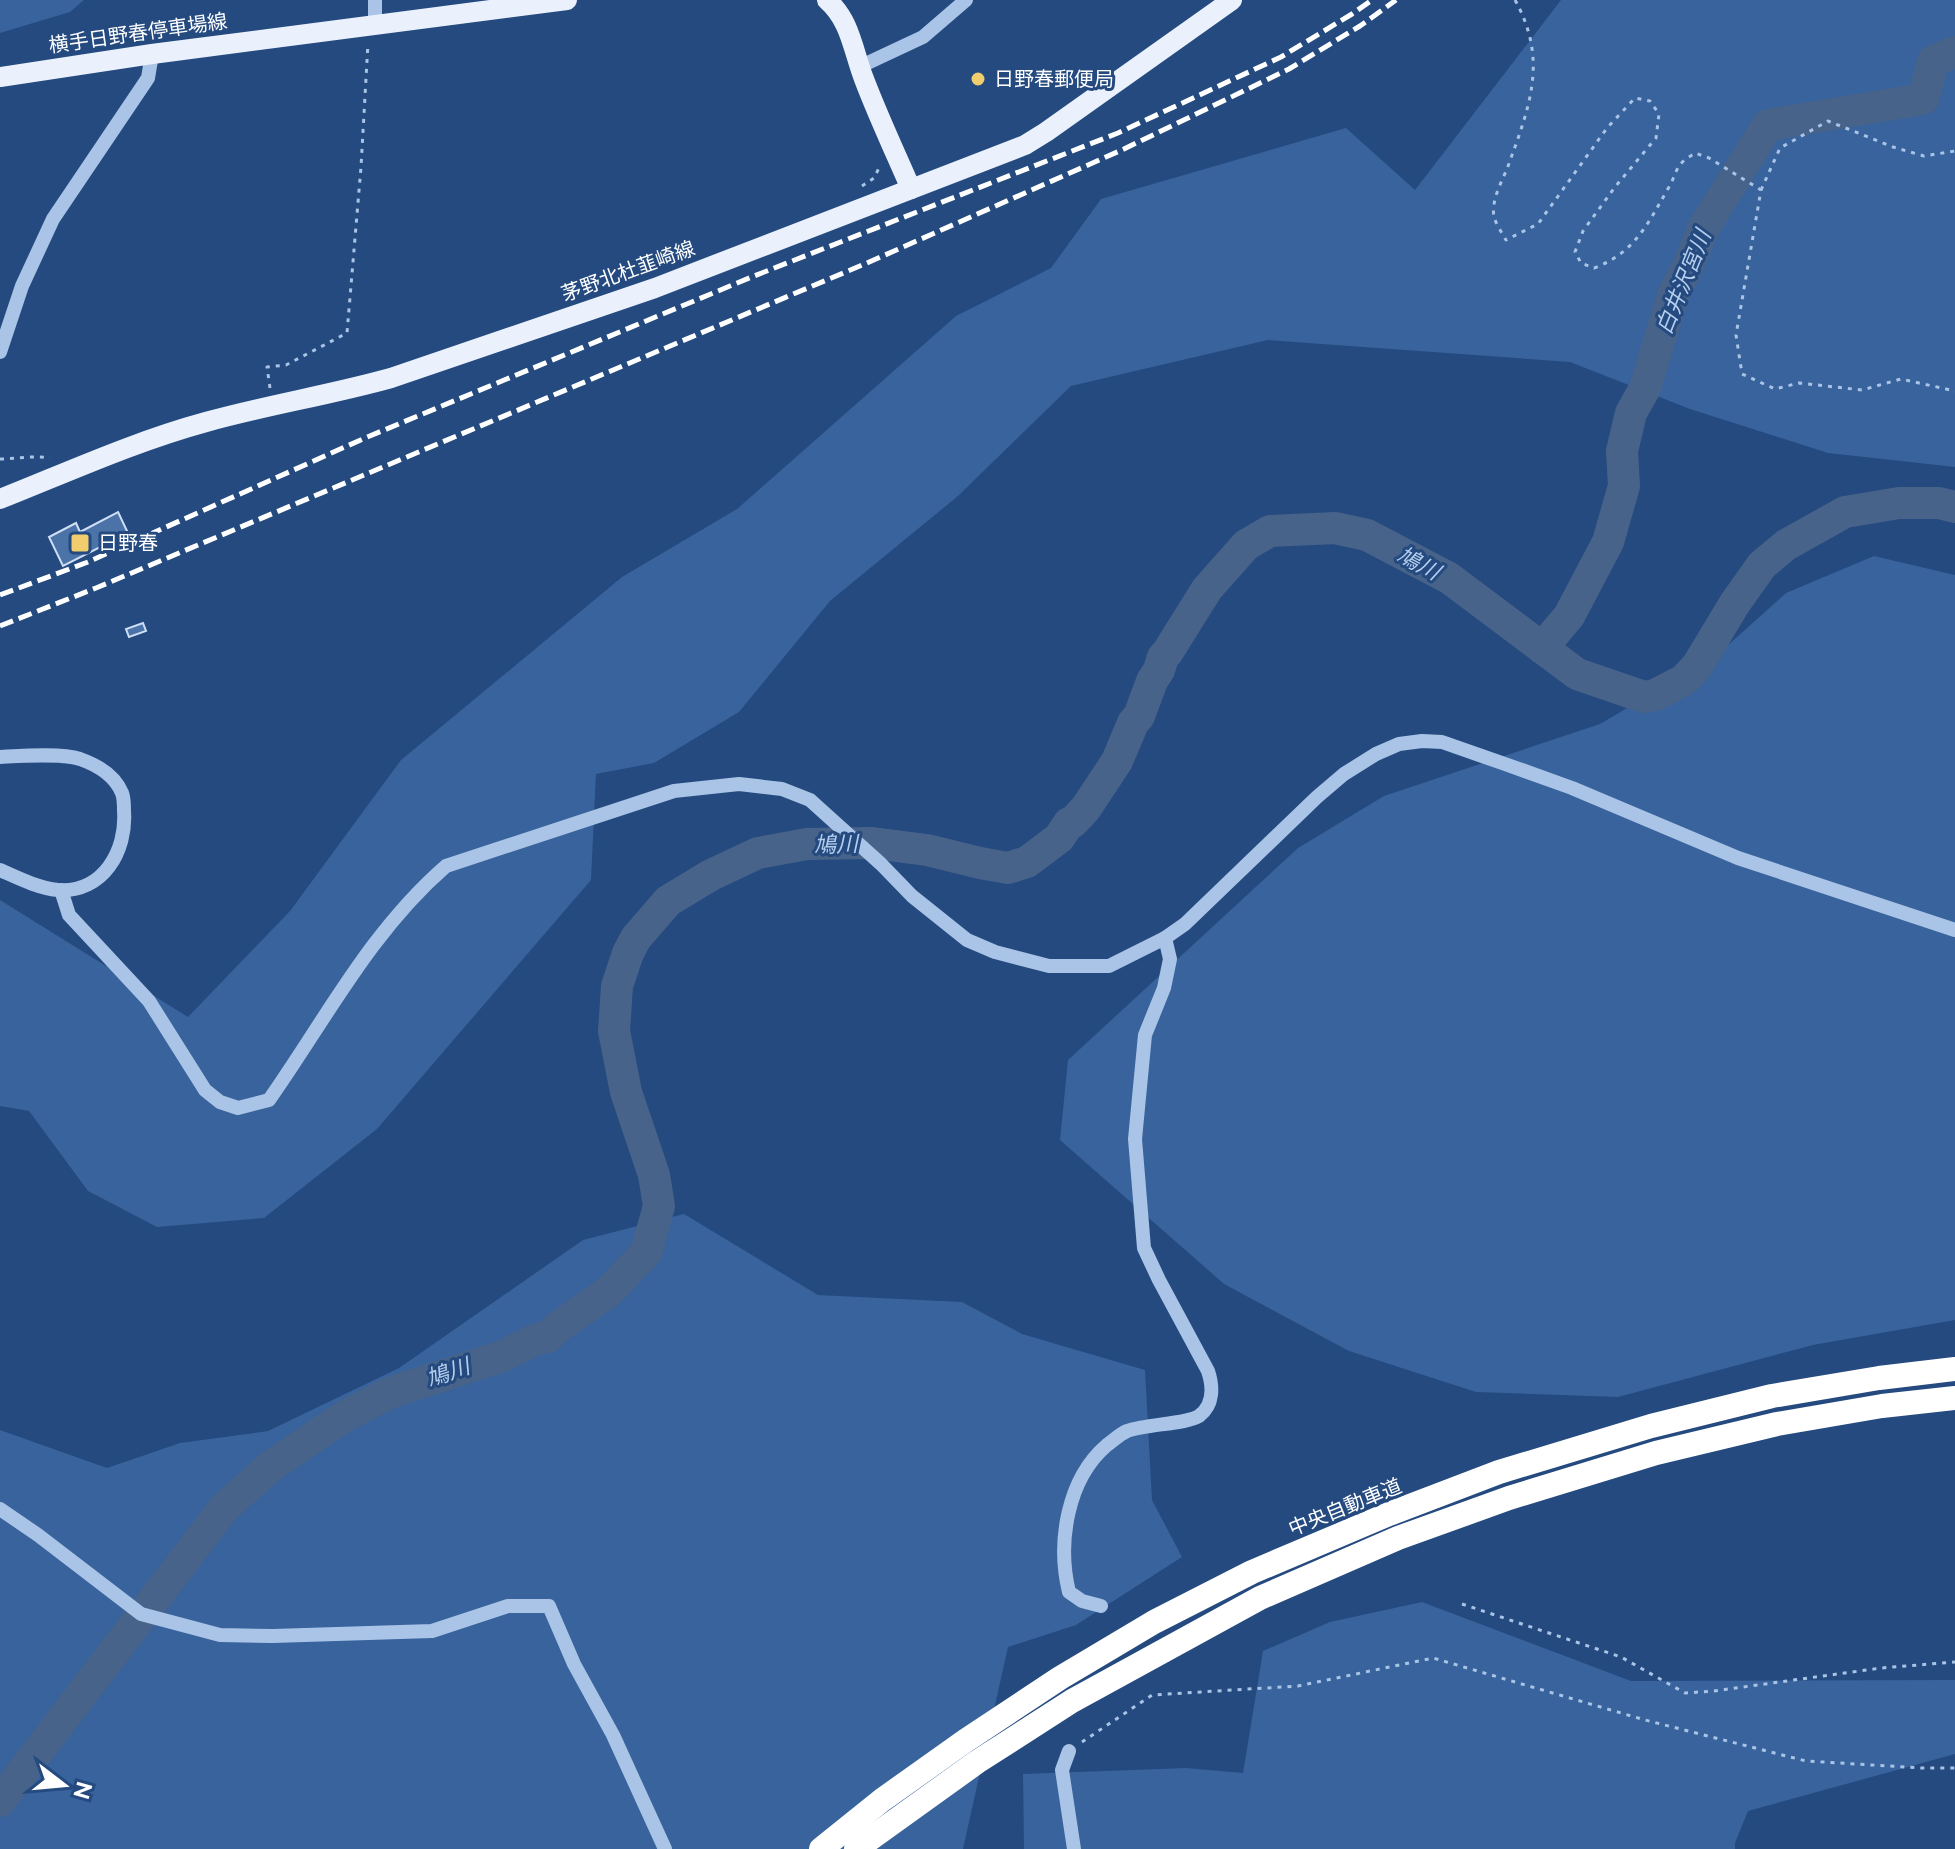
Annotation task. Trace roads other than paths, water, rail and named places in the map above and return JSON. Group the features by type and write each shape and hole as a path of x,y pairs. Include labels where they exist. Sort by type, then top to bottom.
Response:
{"highway":[{"name":"中央自動車道","path":"821,1849 894,1791 1060,1678 1154,1622 1279,1560 1499,1472 1651,1426 1772,1396 1955,1369"},
{"path":"856,1849 977,1762 1072,1701 1260,1598 1398,1538 1509,1498 1656,1453 1792,1421 1955,1398"}],"main road":[{"name":"横手日野春停車場線","path":"0,77 567,0"},
{"name":"茅野北杜韮崎線","path":"0,499 204,422 379,382 655,288 1025,145 1232,0"},
{"path":"830,1 849,29 859,67 911,189"}],"street":[{"path":"372,27 375,0"},
{"path":"859,67 923,37 966,0"},
{"path":"0,352 22,286 53,219 148,78 152,54"},
{"path":"61,890 69,915 149,1001 205,1090 220,1102 238,1108 269,1100 335,998 378,939 420,888 446,866 674,791 726,785 782,789 810,800 912,896 967,940 995,952 1049,966 1109,966 1165,938 1204,907 1344,774 1399,744 1422,741 1442,742 1505,764 1572,788 1738,858 1955,930"},
{"path":"0,757 79,759 109,774 123,794 125,824 121,846 112,865 91,883 61,890 41,887 0,870"},
{"path":"1101,1606 1082,1601 1069,1592 1064,1571 1066,1520 1081,1477 1104,1448 1123,1432 1199,1416 1209,1403 1213,1387 1208,1371 1144,1248 1135,1139 1145,1035 1164,988 1170,959 1165,938"},
{"path":"0,1509 141,1614 220,1635 432,1631 508,1606 549,1606 574,1664 613,1735 665,1849"},
{"path":"1069,1751 1062,1770 1074,1849"}],"waterway":[{"name":"白井沢宮川","path":"1542,648 1569,616 1608,542 1624,486 1622,451 1631,413 1645,388 1673,295 1703,229 1768,125 1923,99 1933,61 1955,52"},
{"name":"鳩川","path":"0,1801 224,1508 271,1466 345,1416 389,1393 500,1357 548,1337 607,1293 646,1253 659,1206 654,1175 626,1092 614,1031 617,986 628,953 636,938 668,901 711,875 758,853 807,844 872,843 927,850 1008,868 1027,862 1059,838 1069,823 1086,808 1117,761 1163,657 1207,589 1246,545 1270,531 1335,528 1367,535 1449,578 1577,674 1644,697 1655,695 1684,680 1697,666 1762,565 1786,545 1845,512 1899,503 1939,503 1955,507"}],"railway":[{"path":"0,595 88,562 365,438 754,276 1118,133 1281,57 1372,0"},
{"path":"0,626 867,263 1124,149 1289,69 1396,0"}],"place":[{"name":"日野春郵便局","path":"978,79"},
{"name":"日野春","path":"80,543"}]}
